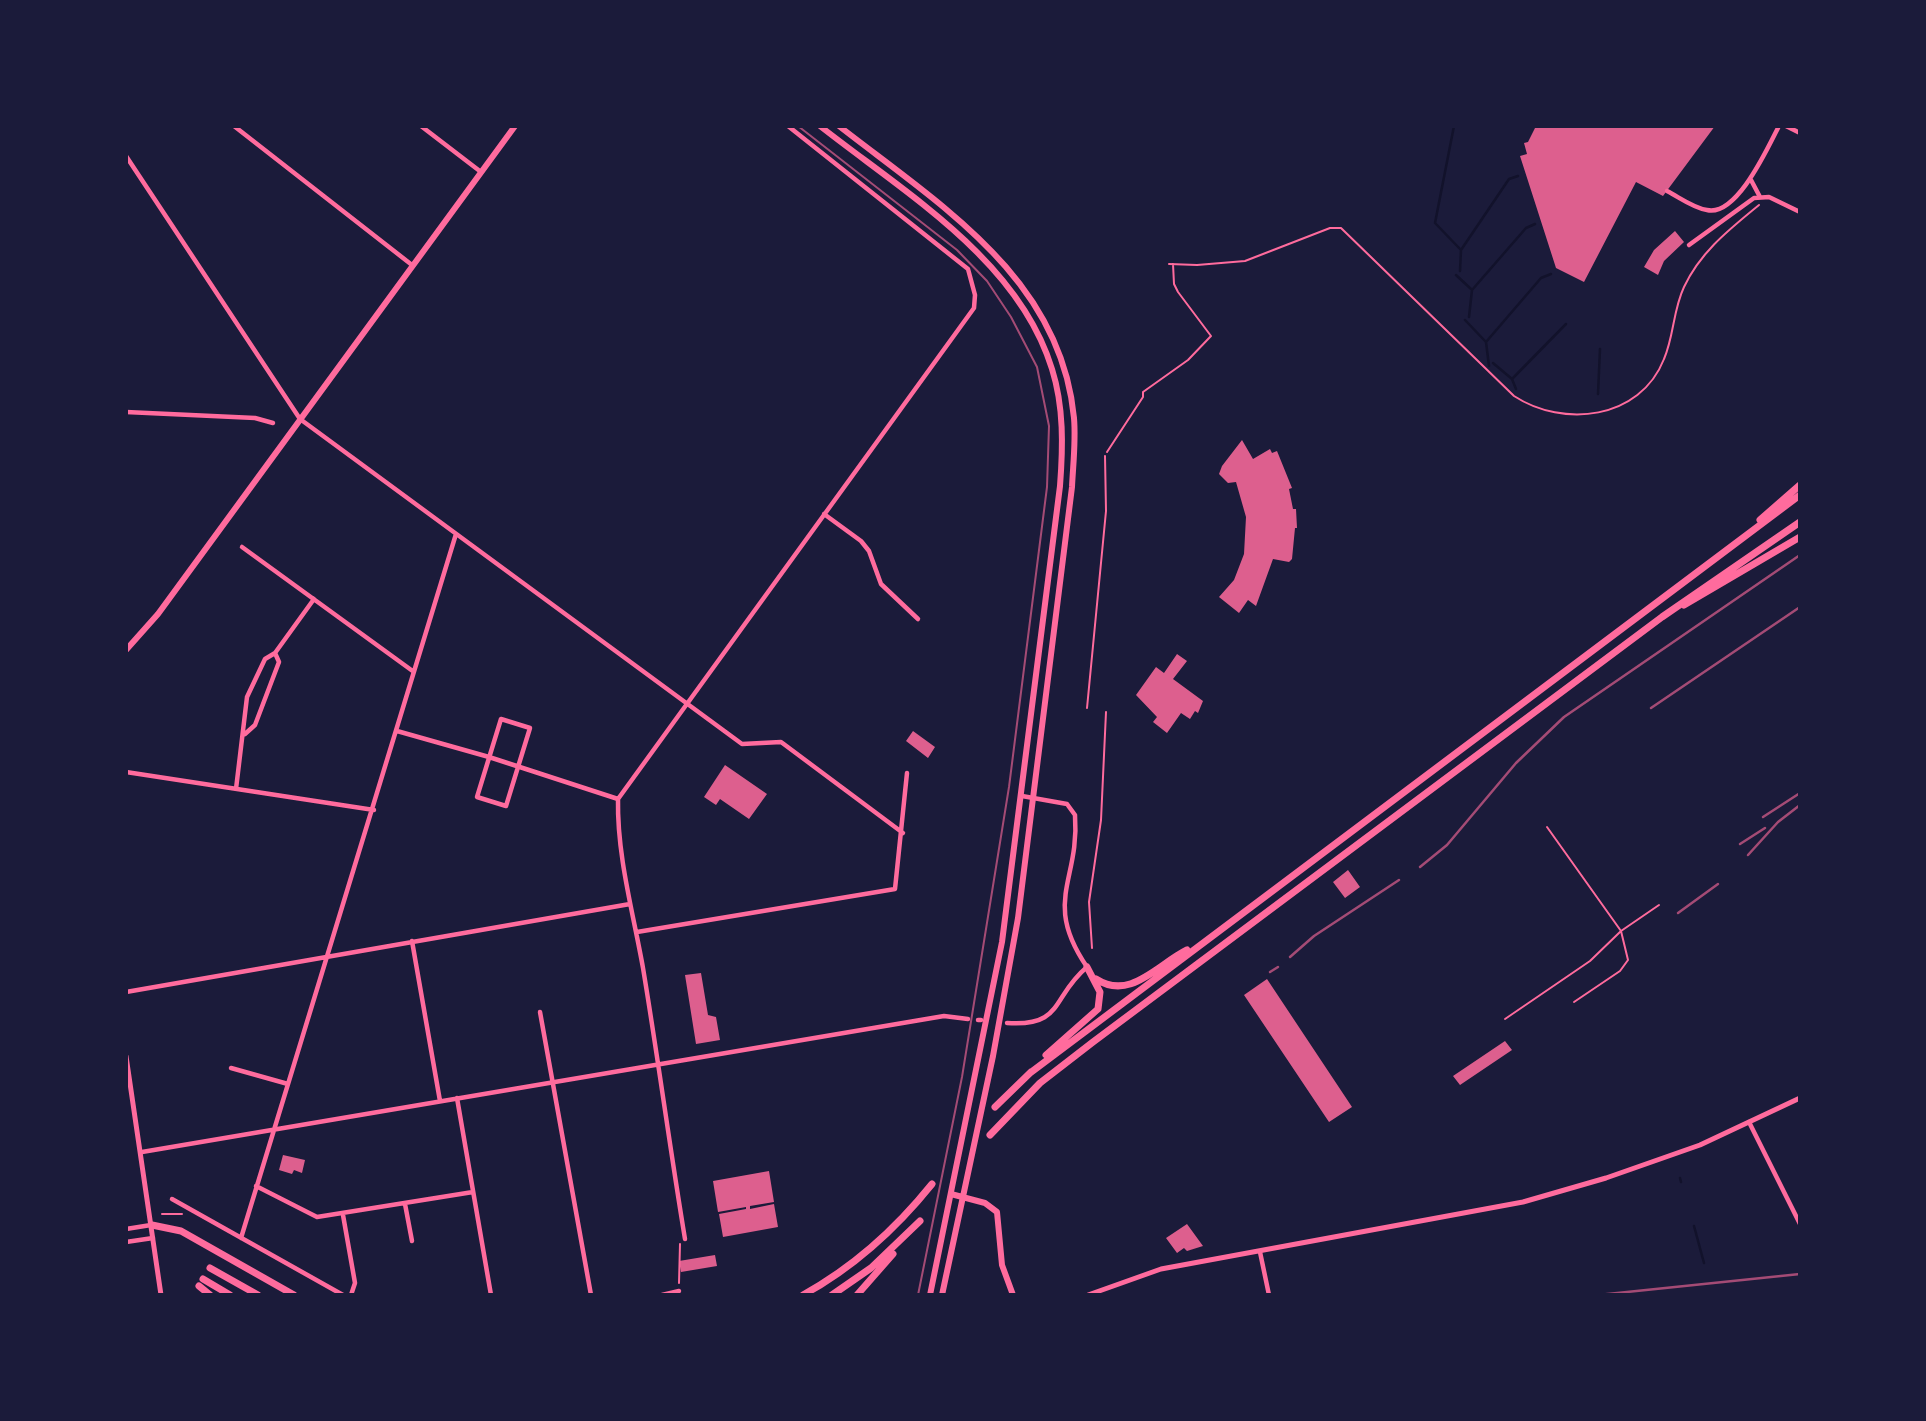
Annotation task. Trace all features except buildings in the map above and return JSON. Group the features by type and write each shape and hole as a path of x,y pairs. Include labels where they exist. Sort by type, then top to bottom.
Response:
{"highway":[{"path":"1748,534 1774,505 1800,485"},
{"path":"1030,1073 1800,495"},
{"path":"989,1135 1017,1105 1065,1063 1662,617 1800,522"},
{"path":"1662,617 1800,537"},
{"path":"1094,977 1113,987 1127,987 1168,960 1203,942"},
{"path":"995,1107 1059,1041 1098,1009 1100,992 1087,967"},
{"path":"803,1295 872,1249 932,1184"},
{"path":"857,1295 926,1213"},
{"path":"832,1295 871,1268 920,1221"},
{"path":"152,1225 181,1231 294,1295"},
{"path":"210,1268 258,1295"},
{"path":"210,1295 201,1282 230,1295"}],"main road":[{"path":"126,650 158,614 515,126"},
{"path":"820,126 988,263 1023,306 1053,371 1062,435 1060,486 1022,796 989,1013 930,1295"},
{"path":"839,126 954,215 998,255 1030,294 1056,343 1064,367 1074,418 1073,475 1018,918 942,1295"},
{"path":"951,1194 962,1194 990,1205 998,1212 1002,1265 1013,1295"}],"street":[{"path":"234,126 412,265"},
{"path":"421,126 481,172"},
{"path":"685,1239 637,932 617,823 618,799 974,308 975,295 968,269 788,126"},
{"path":"1667,191 1712,211 1732,199 1751,180 1779,126"},
{"path":"1786,126 1800,133"},
{"path":"126,156 300,419 741,744 781,742 903,833"},
{"path":"1751,180 1760,197"},
{"path":"1689,245 1745,203 1760,197 1769,197 1800,212"},
{"path":"126,412 255,418 273,423"},
{"path":"824,514 861,541 869,551 881,584 918,619"},
{"path":"241,1238 374,810 456,534"},
{"path":"242,547 415,672"},
{"path":"245,734 241,727 247,697 265,659 275,653 314,599"},
{"path":"236,789 245,734 255,725 279,662 275,653"},
{"path":"501,719 530,727 518,766 506,806 477,797 501,719"},
{"path":"397,731 489,757 618,799"},
{"path":"126,772 374,810"},
{"path":"637,932 895,890 903,833 907,773"},
{"path":"1007,1023 1031,1024 1046,1018 1071,982 1087,967 1069,935 1063,911 1075,815 1067,804 1022,796"},
{"path":"126,992 630,904"},
{"path":"412,941 440,1101"},
{"path":"540,1012 590,1295"},
{"path":"142,1152 944,1016 968,1019"},
{"path":"126,1056 161,1295"},
{"path":"231,1069 288,1084"},
{"path":"457,1098 491,1295"},
{"path":"1088,1295 1147,1272 1523,1202 1667,1158 1800,1098"},
{"path":"1749,1122 1800,1224"},
{"path":"256,1186 317,1217 473,1192"},
{"path":"172,1199 343,1295"},
{"path":"405,1204 412,1241"},
{"path":"343,1214 355,1283 351,1295"},
{"path":"126,1229 152,1225"},
{"path":"126,1242 154,1238"},
{"path":"1260,1252 1269,1295"},
{"path":"662,1295 679,1292"}],"lane":[{"path":"1087,708 1106,510 1105,456"},
{"path":"1547,827 1621,932 1628,960 1620,971 1574,1002"},
{"path":"1505,1019 1590,961 1621,932 1659,905"},
{"path":"183,1213 187,1207"}],"path":[{"path":"1169,264 1245,261 1330,228 1341,228 1514,396 1549,413 1588,415 1620,406 1653,378 1665,358 1676,306 1695,267 1732,225 1759,206 1760,197"},
{"path":"1105,456 1143,397 1143,392 1188,360 1211,336 1178,292 1174,284 1173,264"},
{"path":"1092,948 1089,902 1101,820 1106,712"},
{"path":"162,1214 183,1213"},
{"path":"679,1292 678,1255 680,1240 685,1239"}],"waterway":[{"path":"1454,126 1435,223 1461,250"},
{"path":"1460,271 1461,250 1509,179 1518,176"},
{"path":"1469,317 1472,290 1526,228 1535,224"},
{"path":"1489,366 1486,342 1541,278 1551,274"},
{"path":"1456,275 1471,289"},
{"path":"1465,320 1486,342"},
{"path":"1516,389 1512,379 1566,324"},
{"path":"1598,394 1600,349"},
{"path":"1493,363 1512,379"},
{"path":"1680,1178 1681,1182"},
{"path":"1694,1226 1704,1263"}],"tram line":[{"path":"798,126 957,250 987,281 1011,317 1037,367 1049,426 1047,487 1009,787 962,1077 918,1295"}],"railway":[{"path":"1420,867 1447,845 1516,763 1564,717 1800,555"},
{"path":"1651,708 1800,607"},
{"path":"1763,817 1800,793"},
{"path":"1748,855 1778,822 1800,805"},
{"path":"1740,844 1765,828"},
{"path":"1290,957 1314,936 1399,880"},
{"path":"1678,913 1718,884"},
{"path":"1270,972 1278,967"},
{"path":"1598,1295 1800,1274"}]}
